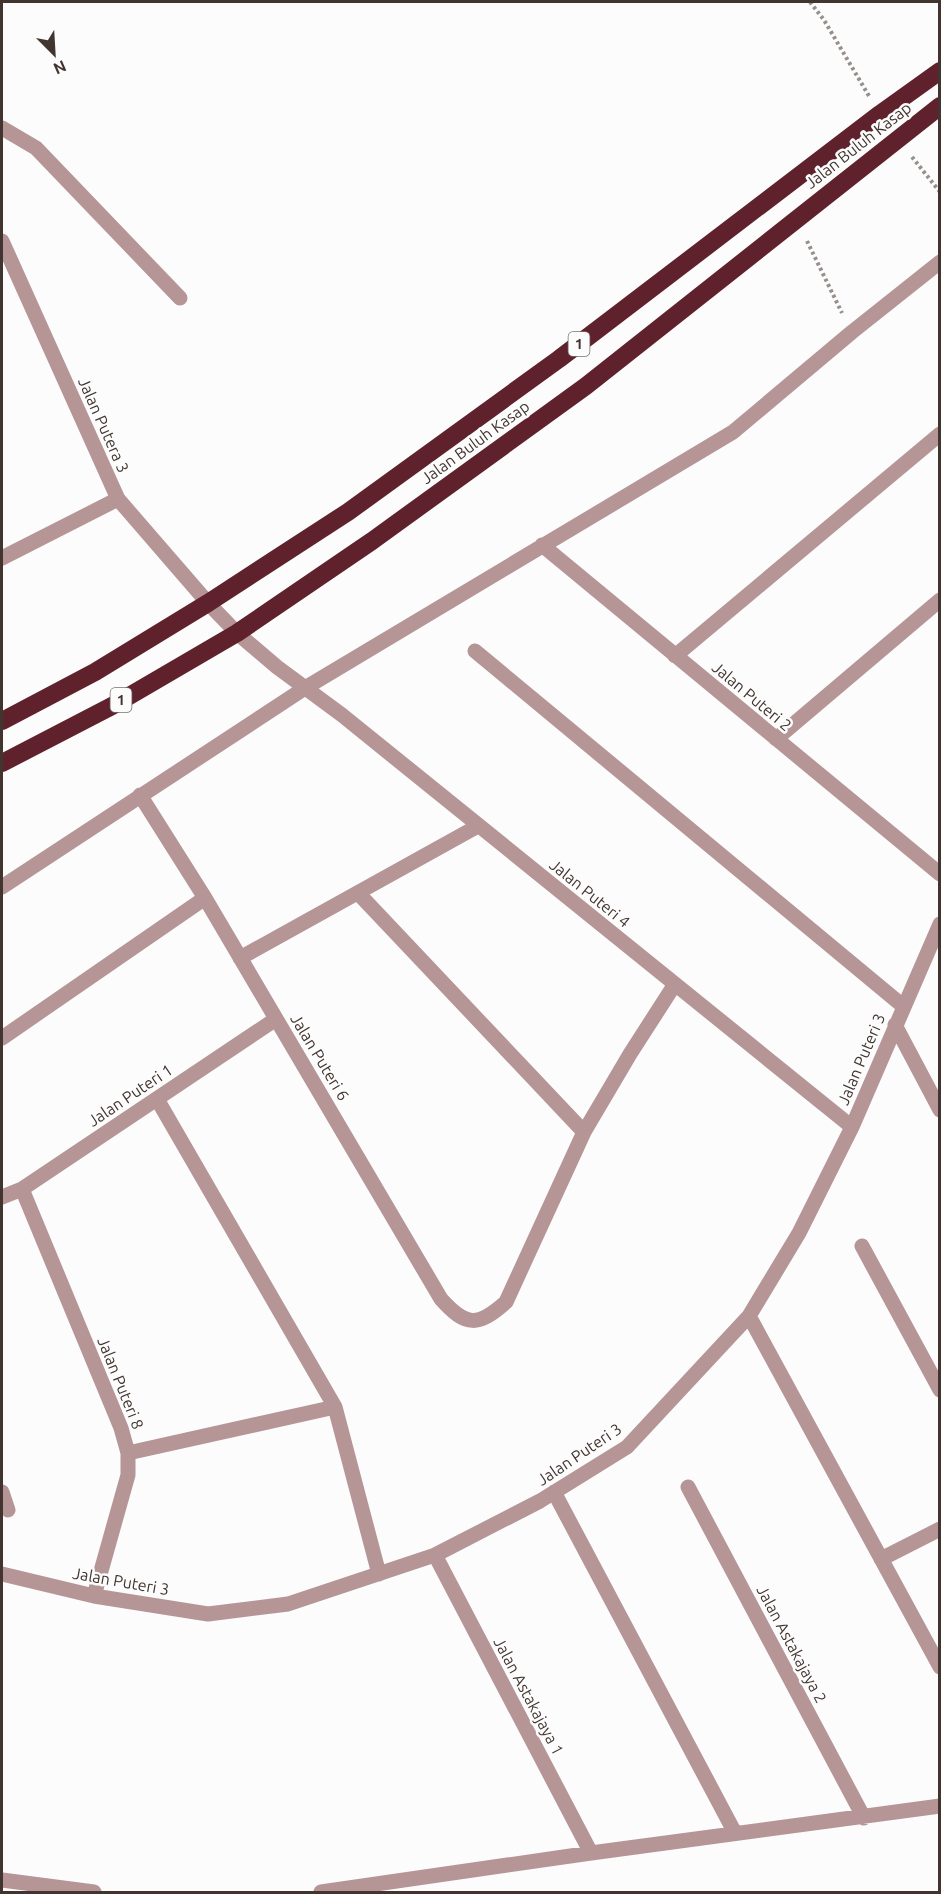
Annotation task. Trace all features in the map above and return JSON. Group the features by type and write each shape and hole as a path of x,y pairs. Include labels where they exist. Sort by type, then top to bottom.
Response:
{"highway":[{"name":"Jalan Buluh Kasap","path":"2,721 95,672 348,513 559,359 939,71"},
{"name":"Jalan Buluh Kasap","path":"2,763 112,706 237,633 372,541 586,386 939,106"}],"street":[{"path":"2,128 36,148 180,298"},
{"name":"Jalan Putera 3","path":"2,241 118,500 237,633"},
{"path":"2,887 305,687 733,432 939,262"},
{"path":"675,656 939,434"},
{"path":"2,556 118,500"},
{"name":"Jalan Puteri 2","path":"542,545 939,874"},
{"path":"776,739 939,600"},
{"name":"Jalan Puteri 4","path":"237,633 342,715 852,1127"},
{"path":"475,651 903,1006"},
{"name":"Jalan Puteri 6","path":"140,795 205,898 441,1299 456,1316 468,1320 480,1320 494,1313 506,1302 584,1132"},
{"path":"240,958 478,826"},
{"path":"358,892 584,1132 675,984"},
{"path":"2,1038 205,898"},
{"name":"Jalan Puteri 3","path":"2,1574 94,1596 208,1614 288,1604 435,1555 554,1492 627,1447 749,1316 799,1233 852,1127 939,924"},
{"name":"Jalan Puteri 1","path":"2,1197 22,1189 276,1019"},
{"path":"895,1026 939,1110"},
{"path":"158,1099 335,1407 378,1574"},
{"name":"Jalan Puteri 8","path":"22,1189 121,1428 128,1453 128,1475 94,1596"},
{"path":"862,1246 939,1390"},
{"path":"749,1316 939,1667"},
{"path":"128,1453 335,1407"},
{"name":"Jalan Astakajaya 2","path":"688,1487 864,1818"},
{"path":"2,1492 8,1510"},
{"path":"554,1492 735,1833"},
{"path":"881,1559 939,1529"},
{"name":"Jalan Astakajaya 1","path":"435,1555 591,1853"},
{"path":"321,1893 591,1853 864,1818 939,1806"},
{"path":"2,1881 94,1893"}],"path":[{"path":"810,2 824,20 880,114"},
{"path":"896,139 939,192"},
{"path":"796,218 852,332"}]}
